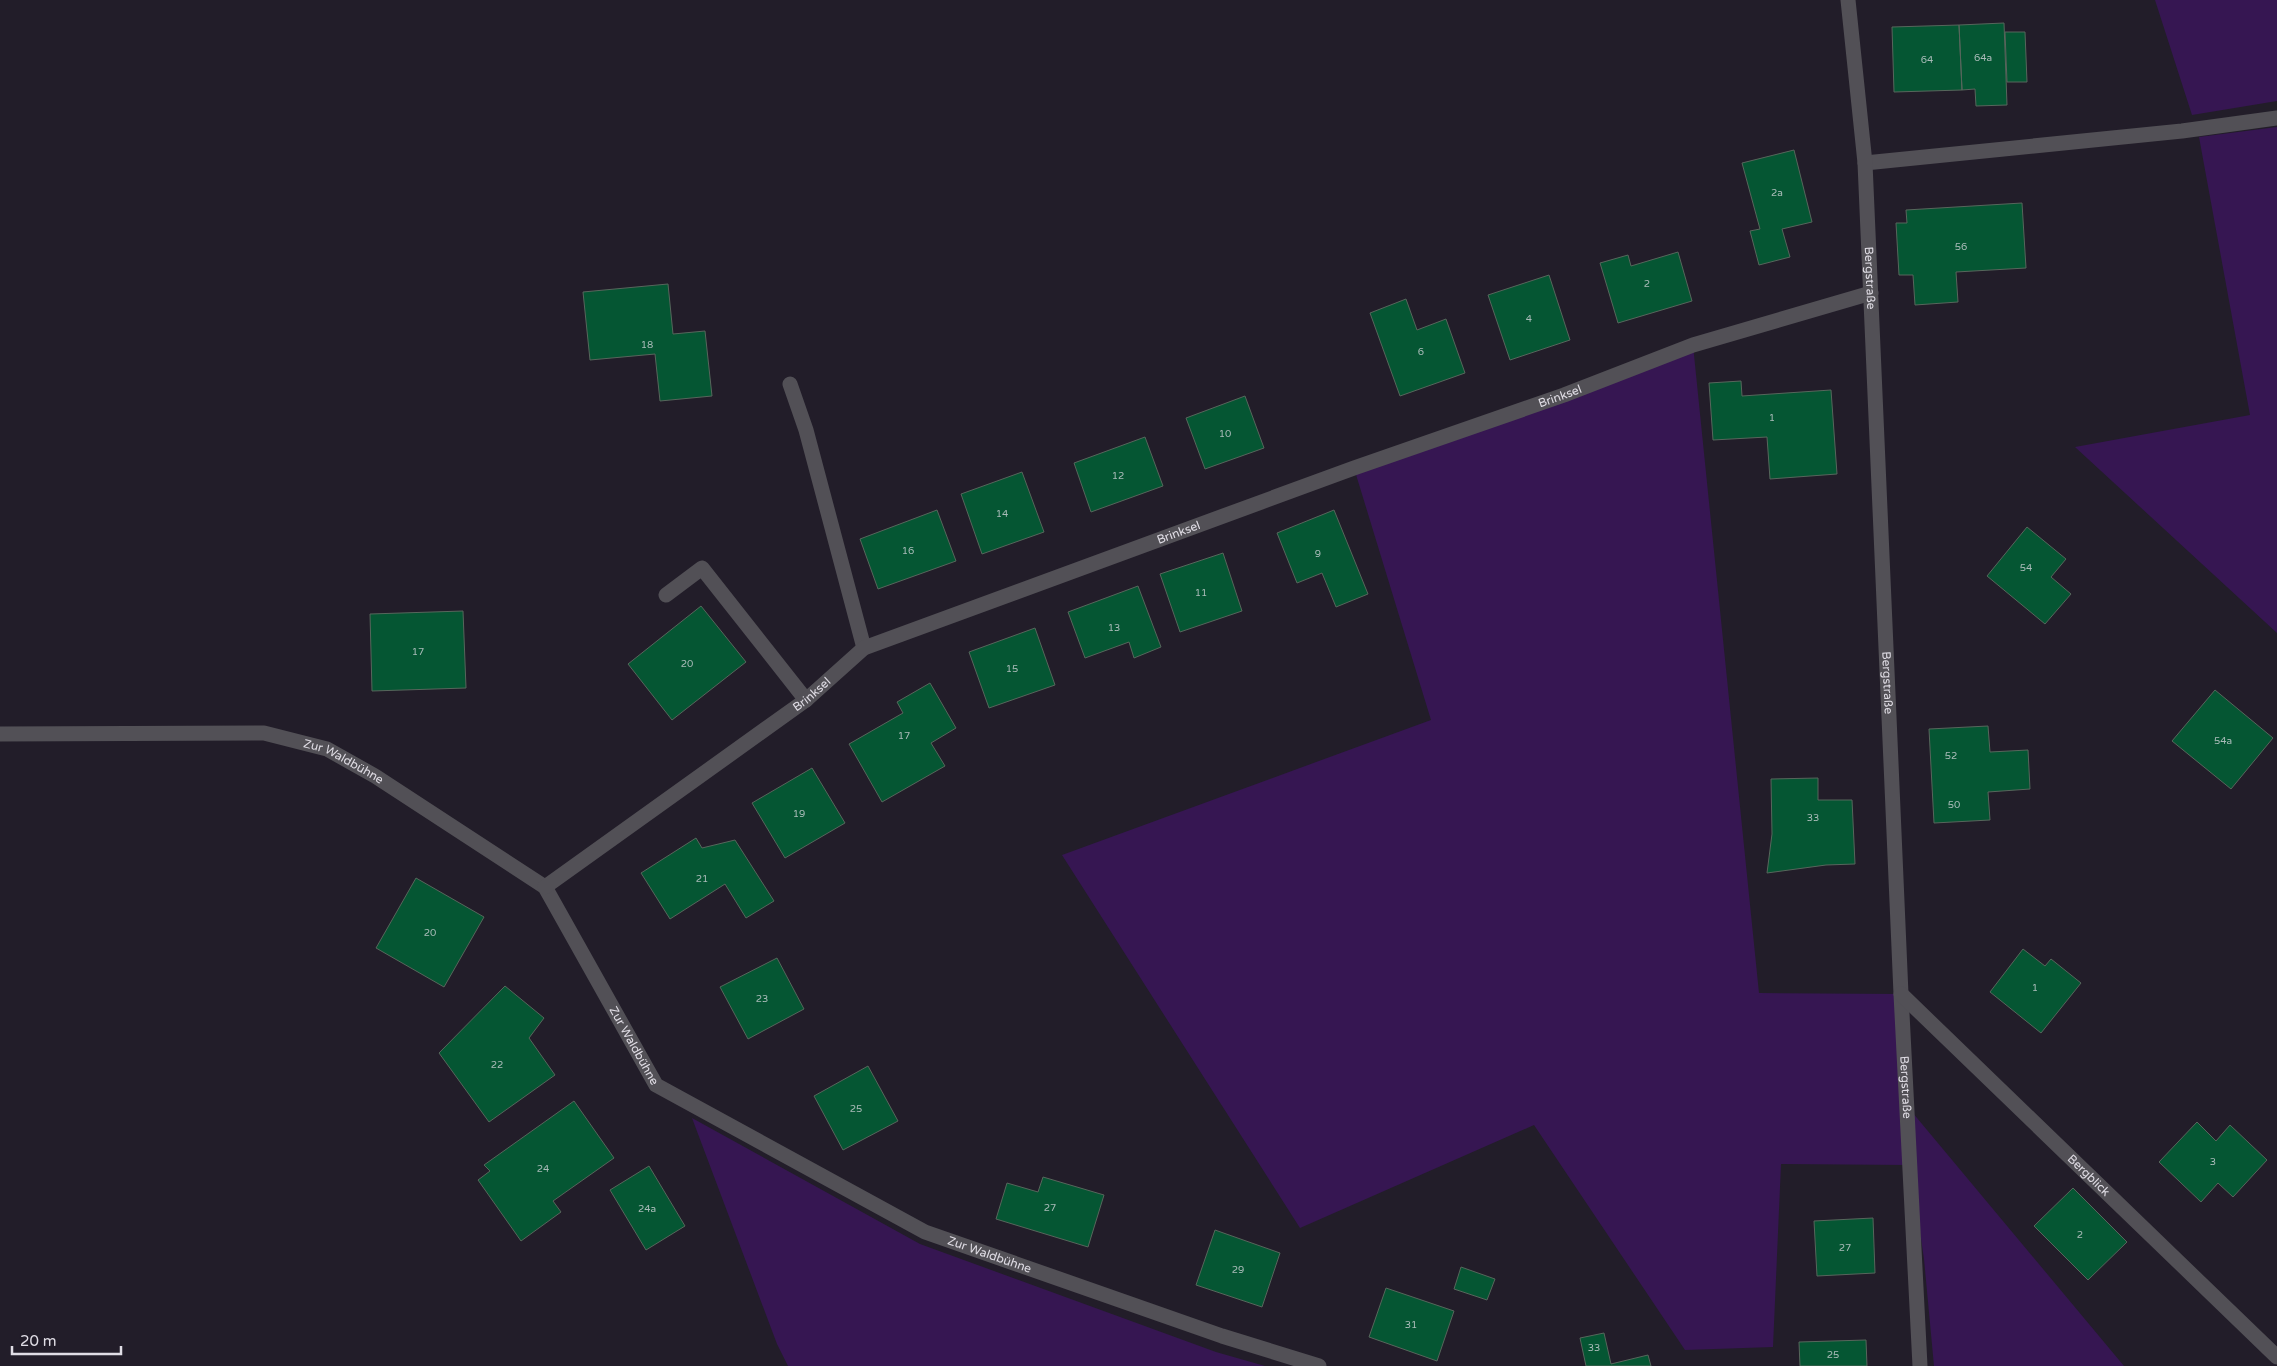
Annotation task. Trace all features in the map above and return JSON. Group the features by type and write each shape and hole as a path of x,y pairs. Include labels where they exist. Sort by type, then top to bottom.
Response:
{"street":[{"name":"Bergstraße","path":"1848,0 1866,162 1901,994 1920,1366"},
{"path":"1866,162 2182,131 2277,118"},
{"name":"Brinksel","path":"545,887 806,700 864,648 1354,468 1564,395 1693,345 1871,293"},
{"path":"790,384 806,430 864,648"},
{"path":"666,595 702,568 806,700"},
{"name":"Zur Waldbühne","path":"0,734 264,733 327,749 375,776 545,887 656,1085 925,1232 1222,1336 1319,1366"},
{"name":"Bergblick","path":"1901,994 2277,1357"}],"shaded area":[{"path":"2155,0 2277,0 2277,101 2192,115"},
{"path":"2277,127 2277,633 2075,447 2250,415 2199,137"},
{"path":"1693,345 1759,993 1901,994 1907,1106 2124,1366 1934,1366 1924,1259 1910,1165 1781,1164 1773,1347 1685,1350 1534,1125 1300,1228 1062,855 1431,720 1354,468"},
{"path":"692,1118 920,1244 1216,1352 1265,1366 788,1366 777,1344"}],"building":[{"path":"2004,23 2007,105 1976,106 1975,89 1962,90 1959,25"},
{"path":"1959,25 1962,90 1894,92 1892,27"},
{"path":"2005,32 2025,32 2027,82 2007,82"},
{"path":"1794,150 1812,222 1782,229 1790,257 1759,265 1750,231 1760,229 1742,163"},
{"path":"2022,203 2026,268 1956,272 1958,302 1915,305 1913,275 1899,275 1896,223 1907,223 1906,210"},
{"path":"1678,252 1692,301 1618,323 1600,263 1628,255 1631,266"},
{"path":"1549,275 1570,340 1510,360 1488,295"},
{"path":"668,284 673,334 705,331 712,396 660,401 655,354 590,360 583,292"},
{"path":"1406,299 1417,330 1446,319 1465,373 1400,396 1370,313"},
{"path":"1741,381 1742,396 1831,390 1837,474 1770,479 1767,437 1713,440 1709,383"},
{"path":"1245,396 1264,448 1205,469 1186,418"},
{"path":"1145,437 1163,486 1091,512 1074,463"},
{"path":"1022,472 1044,532 982,554 961,494"},
{"path":"937,510 956,561 878,589 860,539"},
{"path":"1334,510 1368,594 1336,607 1322,573 1297,583 1277,533"},
{"path":"2027,527 2066,559 2051,577 2071,594 2045,624 1987,576"},
{"path":"1223,553 1242,611 1180,632 1160,574"},
{"path":"1138,586 1161,647 1134,658 1129,642 1085,658 1068,612"},
{"path":"701,606 746,662 672,720 628,664"},
{"path":"463,611 466,688 372,691 370,614"},
{"path":"1035,628 1055,685 989,708 969,652"},
{"path":"930,683 956,728 931,743 945,766 882,802 849,744 903,713 897,702"},
{"path":"2215,690 2273,738 2231,789 2172,741"},
{"path":"1988,726 1990,752 2028,750 2030,789 1988,792 1990,820 1934,823 1929,729"},
{"path":"812,768 845,823 785,858 752,803"},
{"path":"1818,778 1818,800 1852,800 1855,864 1826,865 1767,873 1772,834 1771,779"},
{"path":"696,838 702,848 735,840 774,901 746,918 725,884 670,919 641,873"},
{"path":"416,878 484,917 444,987 376,948"},
{"path":"2023,949 2045,966 2051,959 2081,983 2041,1033 1990,992"},
{"path":"777,958 804,1009 748,1039 720,987"},
{"path":"505,986 544,1018 529,1038 555,1075 489,1122 439,1053"},
{"path":"868,1066 898,1121 843,1150 814,1096"},
{"path":"574,1101 614,1158 553,1201 561,1212 521,1241 478,1180 490,1171 484,1165"},
{"path":"2197,1122 2216,1141 2230,1125 2267,1160 2233,1197 2218,1183 2201,1202 2159,1162"},
{"path":"649,1166 685,1226 646,1250 610,1190"},
{"path":"1043,1177 1104,1195 1088,1247 996,1219 1007,1183 1038,1192"},
{"path":"2073,1188 2127,1242 2088,1280 2034,1226"},
{"path":"1873,1218 1875,1273 1817,1276 1814,1221"},
{"path":"1215,1230 1280,1253 1262,1307 1196,1285"},
{"path":"1461,1267 1495,1279 1487,1300 1454,1289"},
{"path":"1386,1288 1454,1311 1437,1361 1369,1337"},
{"path":"1604,1333 1611,1364 1648,1355 1651,1366 1586,1366 1580,1338"},
{"path":"1866,1340 1867,1366 1800,1366 1799,1342"}]}
